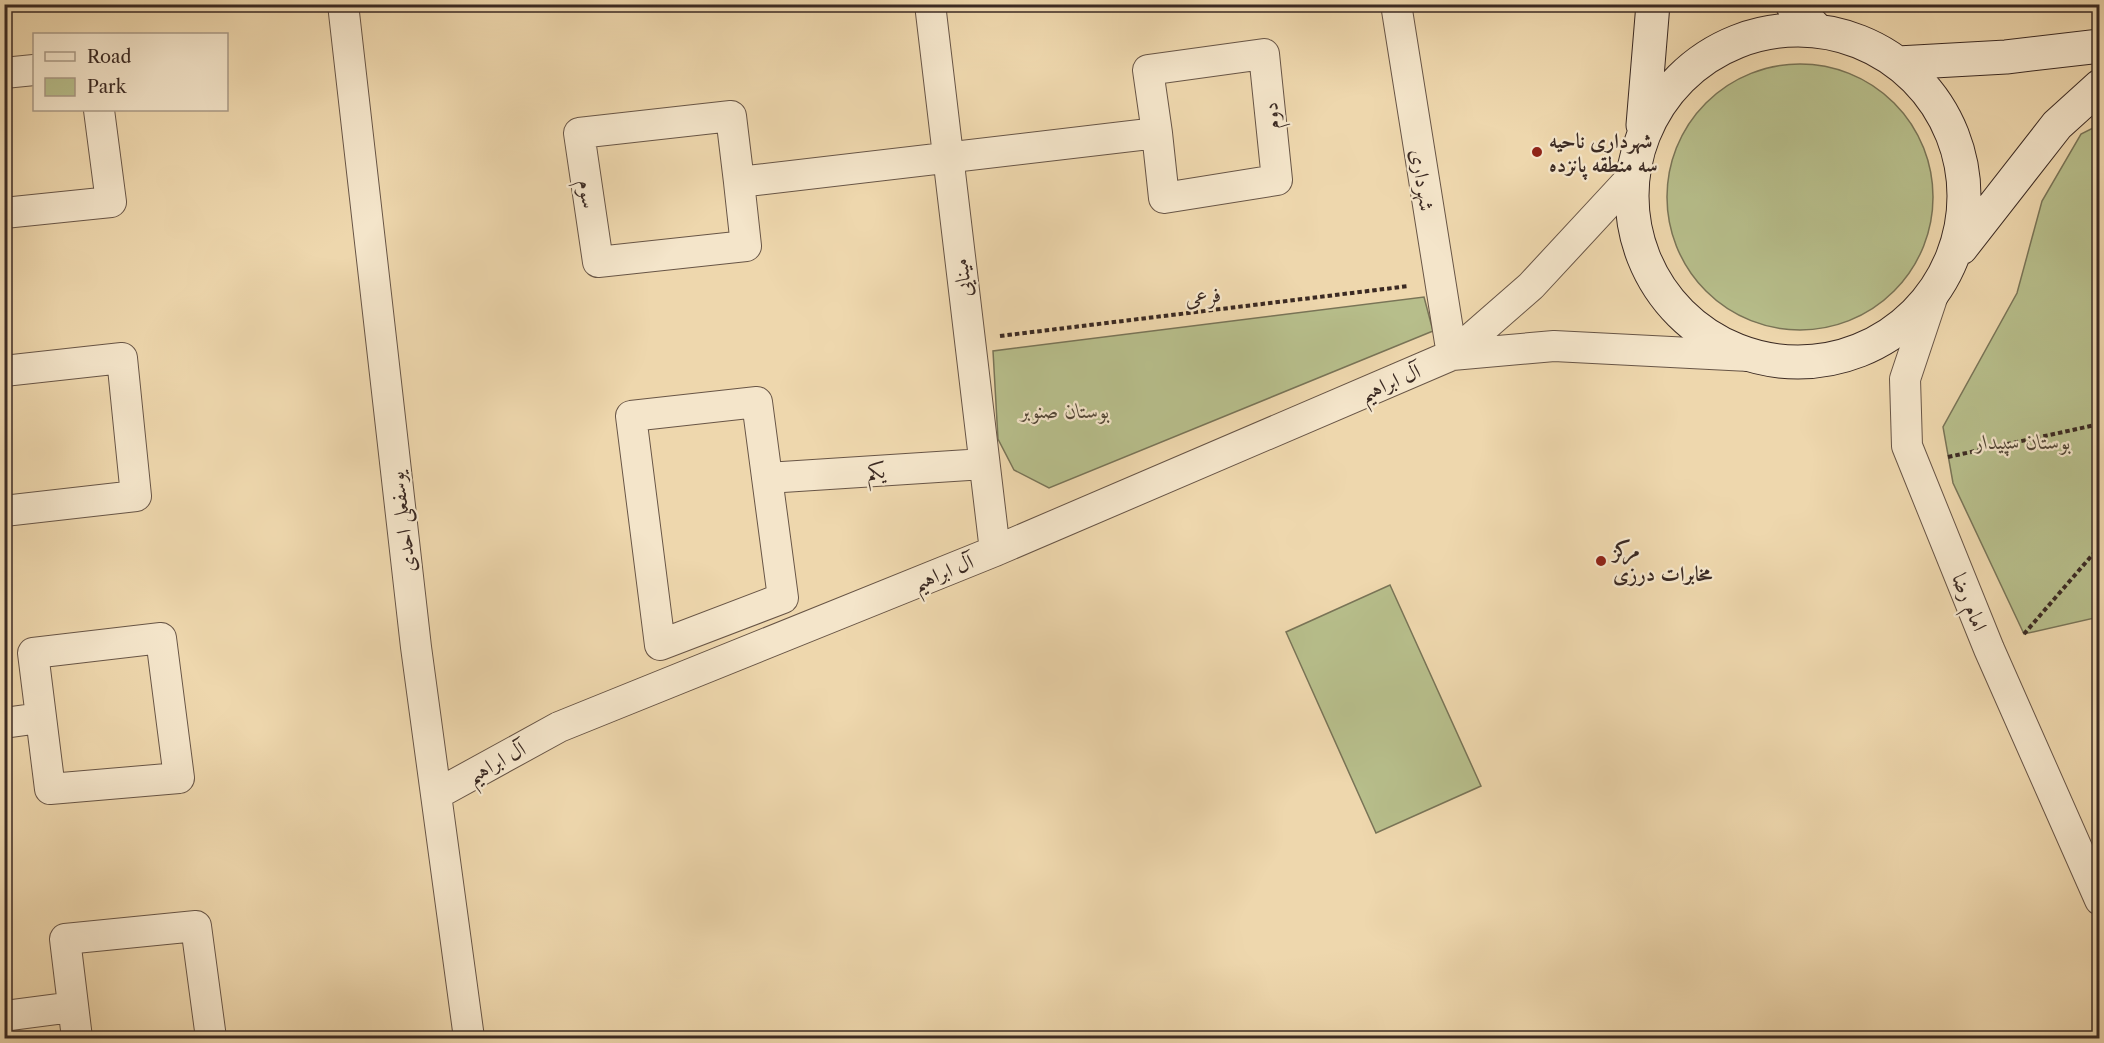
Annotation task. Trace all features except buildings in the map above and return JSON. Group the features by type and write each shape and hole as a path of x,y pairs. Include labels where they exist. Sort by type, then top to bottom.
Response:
{"main road":[{"path":"1653,4 1643,135 1632,177 1633,223 1647,267 1672,306 1707,336 1749,356 1790,363 1831,360 1870,347 1905,325 1933,295 1954,256 2057,124 2100,86"},
{"path":"1792,4 1818,31"},
{"path":"1643,135 1664,97 1695,65 1732,43 1774,32 1818,31 1860,42 1898,63 1929,93 1952,130 1964,171 1964,215 1954,256"},
{"path":"1898,63 2006,57 2100,46"}],"street":[{"name":"یوسفعلی احدی","path":"343,4 416,647 469,1038"},
{"name":"مینایی","path":"930,4 995,551"},
{"name":"شهرداری","path":"1396,4 1452,355"},
{"name":"دوم","path":"1264,54 1277,180 1164,198 1157,133 1148,70 1264,54"},
{"path":"4,73 33,70"},
{"path":"4,213 111,202 99,111"},
{"name":"سوم","path":"731,116 739,182 746,246 598,262 579,133 731,116"},
{"path":"739,182 1157,133"},
{"path":"1452,355 1531,286 1632,177"},
{"name":"امام رضا","path":"1933,295 1905,379 1907,446 1989,649 2100,900"},
{"path":"1452,355 1554,346 1749,356"},
{"name":"آل ابراهیم","path":"437,794 559,727 995,551 1452,355"},
{"path":"4,371 122,358 136,496 4,511"},
{"path":"757,402 767,478 783,598 660,645 631,416 757,402"},
{"name":"یکم","path":"767,478 984,464"},
{"path":"161,638 179,778 50,789 40,718 33,653 161,638"},
{"path":"4,723 40,718"},
{"path":"77,1038 65,939 196,926 211,1038"},
{"path":"4,1016 74,1007"}],"path":[{"name":"فرعی","path":"969,340 1440,282"},
{"path":"1948,457 2100,424"},
{"path":"2024,634 2100,546"}],"green space":[{"path":"1787,64 1813,64 1839,69 1863,79 1885,94 1903,112 1918,134 1928,158 1933,197 1928,236 1918,260 1903,282 1885,300 1863,315 1839,325 1813,330 1787,330 1761,325 1737,315 1715,300 1697,282 1682,260 1672,236 1667,210 1667,184 1672,158 1682,134 1697,112 1715,94 1737,79 1761,69"},
{"name":"بوستان سپیدار","path":"2099,125 2099,617 2024,634 1953,483 1943,427 2017,293 2042,201 2081,134"},
{"name":"بوستان صنوبر","path":"1424,297 1433,331 1049,488 1014,470 998,439 993,351"},
{"path":"1390,585 1481,786 1376,833 1286,632"}],"place":[{"name":"شهرداری ناحیه سه منطقه پانزده","path":"1537,152"},
{"name":"مرکز مخابرات درزی","path":"1601,561"}]}
